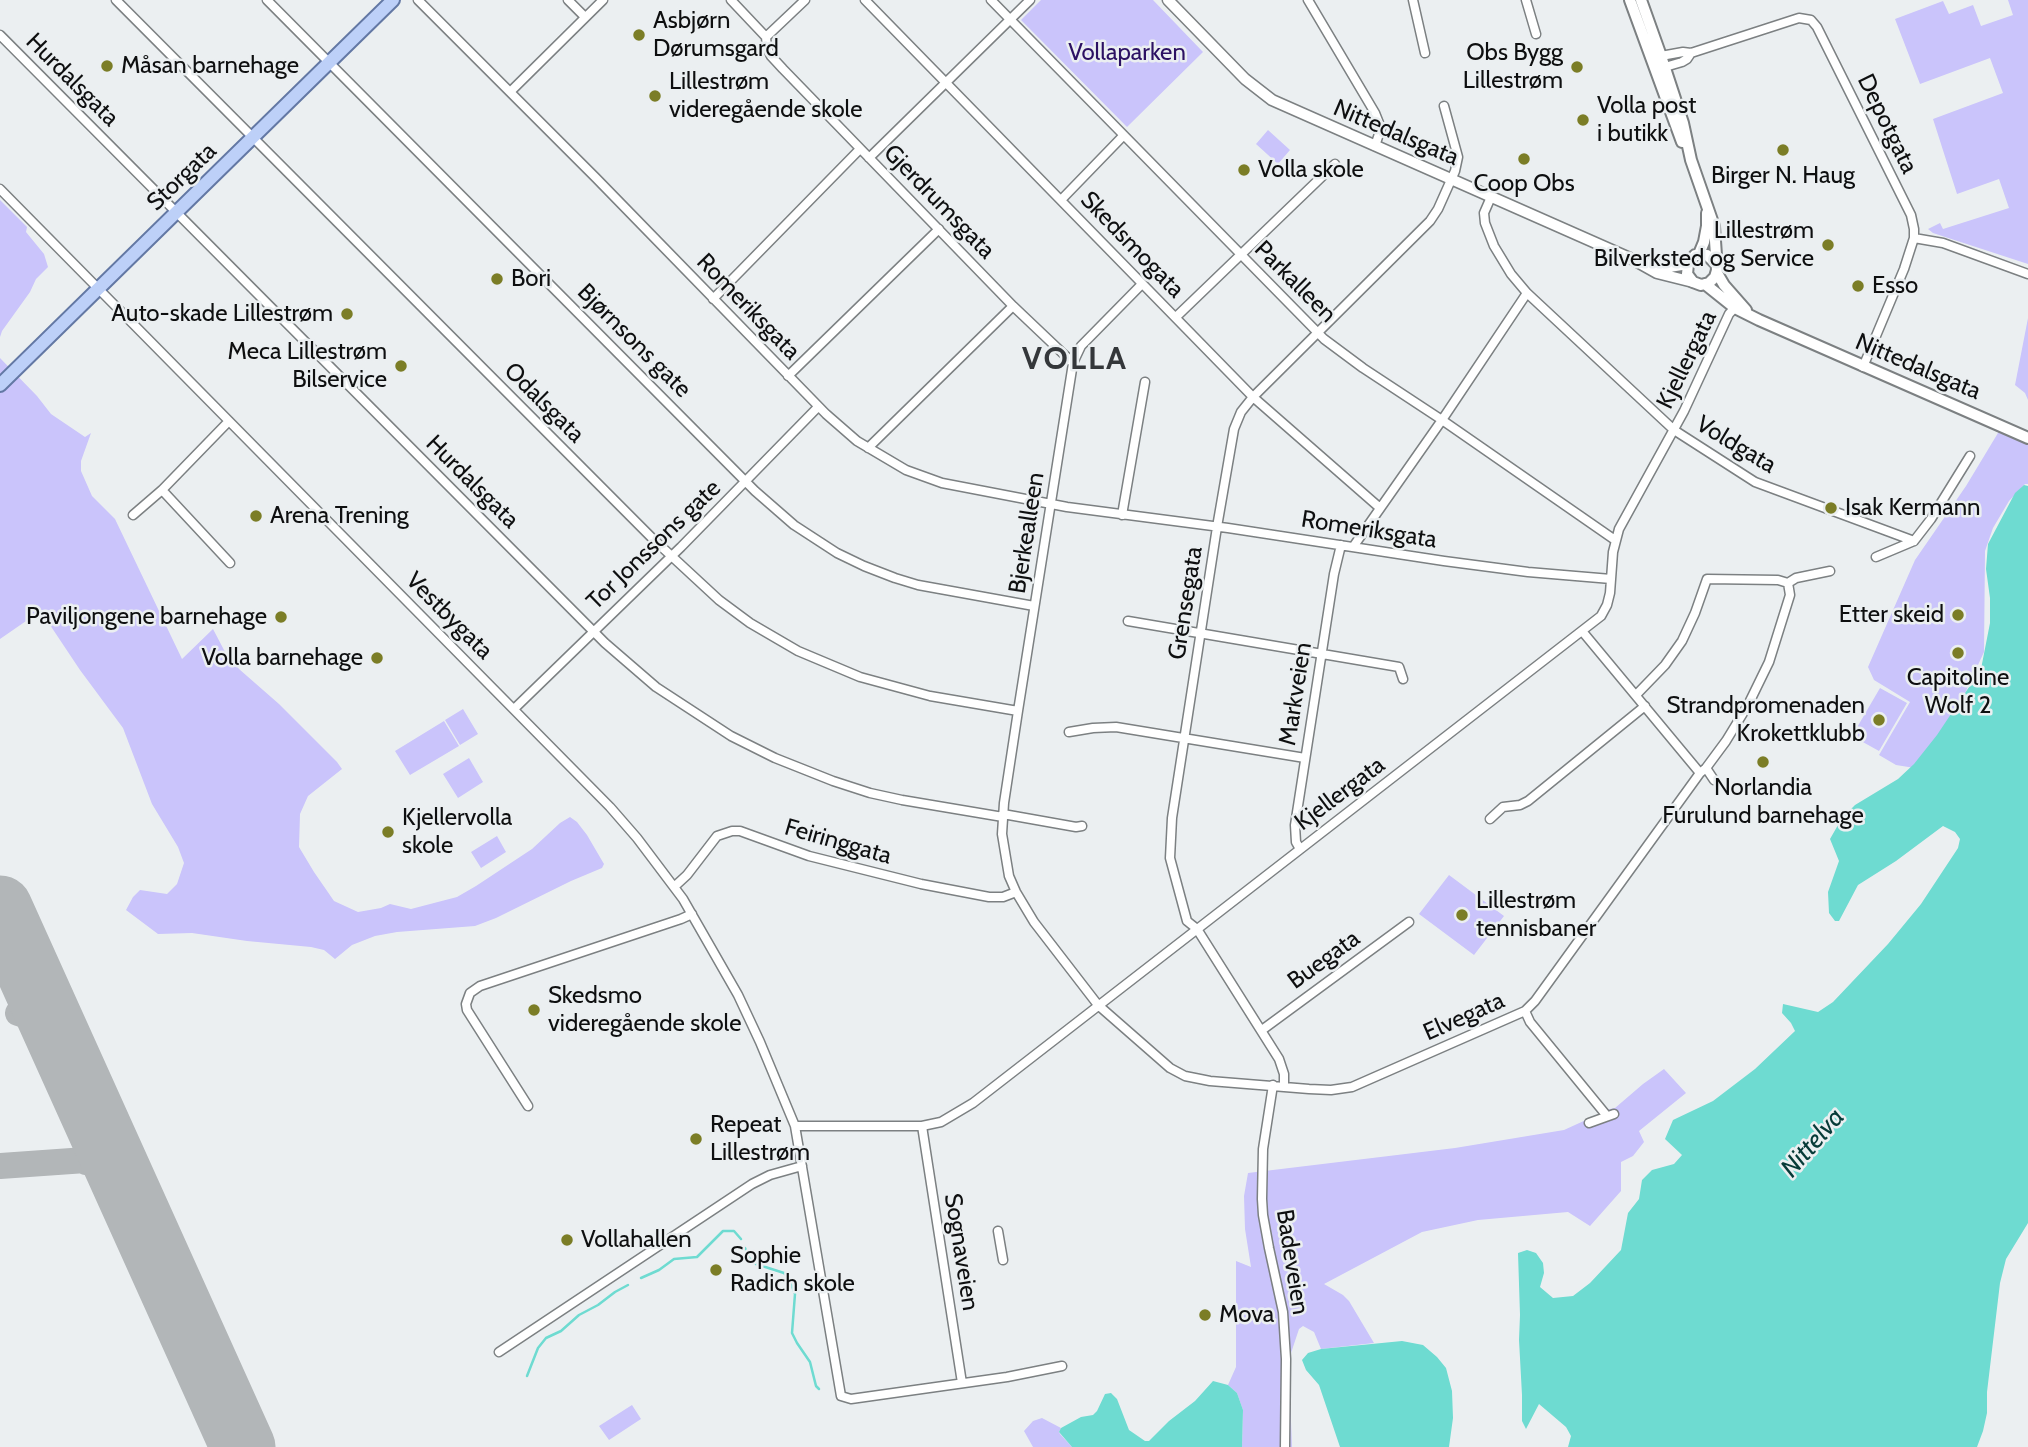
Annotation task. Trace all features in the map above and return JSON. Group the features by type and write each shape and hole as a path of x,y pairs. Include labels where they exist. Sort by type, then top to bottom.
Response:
{"main road":[{"name":"Storgata","path":"0,385 393,0"},
{"path":"1630,0 1660,63"},
{"path":"1641,0 1680,139 1691,160 1714,226 1716,268 1713,280 1705,284 1693,282 1687,274 1692,257 1699,254 1711,257 1716,268"},
{"path":"1699,254 1707,226 1706,206"},
{"name":"Nittedalsgata","path":"1716,268 1737,305"},
{"name":"Nittedalsgata","path":"1705,284 1753,317 2028,438"}],"street":[{"name":"Odalsgata","path":"116,0 671,556 735,612 812,658 860,677 909,692 1018,711"},
{"name":"Bjørnsons gate","path":"267,0 746,482 794,525 837,553 864,566 918,585 1034,606"},
{"name":"Romeriksgata","path":"418,0 818,407 868,448 923,477 1051,504 1122,515 1528,572 1611,579"},
{"path":"568,0 585,17"},
{"path":"510,92 603,0"},
{"name":"Gjerdrumsgata","path":"731,0 766,37 771,56 1013,306 1073,363"},
{"path":"766,37 805,0"},
{"name":"Skedsmogata","path":"865,0 1253,397 1380,508"},
{"name":"Parkalleen","path":"991,0 1317,333 1363,368 1615,540"},
{"path":"869,158 1030,0"},
{"name":"Nittedalsgata","path":"1168,0 1245,79 1272,100 1375,146 1449,184 1491,197 1637,261 1657,273 1693,282"},
{"path":"1308,0 1375,113 1381,128 1375,146"},
{"path":"1413,0 1425,53"},
{"path":"1526,0 1536,34"},
{"name":"Depotgata","path":"1660,63 1687,59 1690,53 1800,18 1811,20 1821,34 1911,215 1914,238"},
{"name":"Hurdalsgata","path":"0,34 593,632 637,672 674,700 731,736 775,758 833,781 870,793 935,806 1003,815"},
{"path":"1444,106 1458,157 1449,184"},
{"path":"1061,200 1124,136"},
{"path":"713,299 860,149"},
{"path":"1176,317 1335,164"},
{"name":"Grensegata","path":"1284,1085 1279,1059 1262,1030 1197,929 1187,921 1170,858 1172,818 1234,429 1241,412 1253,397 1430,221 1449,184"},
{"name":"Vestbygata","path":"0,189 610,807 674,887 738,995 794,1126 841,1396 851,1399 962,1383"},
{"name":"Voldgata","path":"1491,197 1484,213 1487,232 1511,274 1527,293 1674,430 1755,482 1914,541"},
{"path":"788,376 939,229"},
{"path":"1863,367 1914,238 1943,243 2028,274"},
{"name":"Nittedalsgata","path":"1637,261 1669,267 1688,264"},
{"name":"Bjerkealleen","path":"1098,1005 1034,922 1016,892 1005,857 1003,815 1073,363 1081,346 1142,284"},
{"path":"1353,547 1527,293"},
{"name":"Kjellergata","path":"794,1126 922,1126 941,1122 973,1103 1601,616 1607,605 1615,540 1674,430 1724,324 1737,305"},
{"path":"868,448 1013,306"},
{"path":"1122,515 1145,382"},
{"name":"Tor Jonssons gate","path":"514,708 746,482 818,407"},
{"path":"133,515 162,490 229,421"},
{"path":"1876,558 1914,541 1970,456"},
{"path":"162,490 230,563"},
{"name":"Markveien","path":"1300,849 1296,842 1295,825 1334,574 1341,545"},
{"path":"1636,695 1665,665 1682,641 1707,579 1778,580 1788,583 1796,578 1830,571"},
{"name":"Elvegata","path":"1098,1005 1170,1068 1185,1076 1210,1081 1331,1090 1352,1087 1525,1011 1585,934 1726,741 1748,705 1769,662 1790,595 1788,583"},
{"path":"1128,621 1399,667 1403,679"},
{"path":"1582,631 1645,706 1714,780"},
{"path":"1490,819 1503,807 1528,801 1645,706"},
{"path":"1069,732 1116,727 1305,758"},
{"path":"1003,815 1082,826"},
{"name":"Feiringgata","path":"674,887 718,836 740,831 809,856 920,884 989,897 1003,897 1016,892"},
{"path":"528,1106 470,1016 466,1004 470,993 480,986 692,914"},
{"name":"Buegata","path":"1262,1030 1409,922"},
{"path":"1525,1011 1530,1022 1610,1115 1589,1123"},
{"name":"Badeveien","path":"1273,1085 1263,1149 1262,1199 1283,1312 1286,1359 1285,1447"},
{"name":"Sognaveien","path":"922,1126 962,1383"},
{"path":"499,1352 752,1184 770,1175 802,1166"},
{"path":"998,1231 1003,1260"},
{"path":"962,1383 1062,1366"}],"green space":[{"name":"Vollaparken","path":"1041,0 1153,0 1203,52 1127,127 1021,20"},
{"path":"2008,0 2028,0 2028,264 1933,233 1928,229 1940,223 1943,229 2009,208 1999,179 1957,194 1933,119 2003,93 1990,58 1920,84 1895,19 1943,1 1949,14 1973,5 1981,26 2013,15"},
{"path":"1268,130 1290,150 1278,164 1256,144"},
{"path":"0,200 27,227 26,232 44,254 48,267 36,279 0,337"},
{"path":"2028,318 2028,400 2025,393 2015,385"},
{"path":"0,358 51,414 85,437 91,433 81,461 81,471 92,496 115,519 182,659 213,629 224,650 239,669 279,704 342,769 308,796 300,814 299,847 334,901 358,912 390,904 411,909 457,897 532,849 570,817 587,835 604,864 602,868 475,926 375,936 352,945 335,959 324,950 311,947 192,933 158,934 126,910 140,890 167,894 177,884 184,863 178,847 152,804 123,728 80,670 42,610 0,639"},
{"path":"2001,428 2028,440 2028,484 2009,501 1993,528 1985,551 1984,652 1954,717 1921,769 1896,765 1879,755 1910,702 1874,680 1868,667 1915,560 1966,486"},
{"name":"Strandpromenaden Krokettklubb","path":"1880,688 1907,703 1879,751 1852,736"},
{"path":"463,709 478,734 460,745 445,720"},
{"path":"444,721 459,746 410,775 395,751"},
{"path":"469,758 483,782 458,798 443,774"},
{"path":"497,836 506,852 481,868 471,852"},
{"name":"Lillestrøm tennisbaner","path":"1449,875 1504,916 1474,955 1419,914"},
{"path":"1664,1069 1686,1093 1639,1131 1644,1142 1633,1156 1621,1162 1621,1191 1590,1226 1568,1212 1478,1220 1422,1232 1324,1284 1349,1301 1374,1343 1321,1349 1314,1332 1303,1326 1299,1329 1291,1353 1289,1371 1292,1447 1242,1447 1243,1410 1237,1393 1228,1385 1236,1367 1236,1261 1251,1267 1245,1229 1244,1196 1248,1173 1455,1148 1564,1130 1615,1108"},
{"path":"632,1405 641,1419 609,1440 599,1426"},
{"path":"1042,1418 1061,1428 1060,1434 1072,1447 1033,1447 1024,1431 1033,1421"}],"water":[{"name":"Nittelva","path":"2024,485 2028,486 2028,1223 2006,1259 2000,1283 1987,1413 1977,1447 1568,1447 1571,1436 1566,1427 1539,1404 1526,1429 1522,1421 1518,1253 1527,1250 1536,1253 1543,1263 1544,1273 1540,1287 1553,1298 1573,1296 1590,1283 1621,1250 1628,1213 1639,1199 1642,1180 1652,1170 1674,1164 1682,1155 1665,1139 1673,1120 1713,1101 1755,1069 1795,1031 1782,1013 1783,1004 1818,1012 1833,1002 1888,944 1921,904 1958,848 1960,839 1955,832 1943,826 1858,885 1839,921 1835,921 1829,913 1828,892 1839,861 1830,839 1842,818 1855,805 1898,779 1914,764 1981,669 1990,623 1986,569 1988,544 2015,493"},
{"path":"1402,1341 1423,1345 1446,1368 1452,1391 1453,1418 1449,1447 1340,1447 1319,1385 1306,1370 1302,1360 1308,1353 1321,1349"},
{"path":"1213,1381 1228,1385 1237,1393 1243,1410 1242,1447 1072,1447 1059,1432 1061,1428 1081,1417 1093,1415 1105,1394 1111,1393 1117,1399 1129,1430 1149,1441 1195,1401"}],"waterway":[{"path":"641,1278 674,1259 697,1257 723,1231 734,1231 741,1239"},
{"path":"745,1248 749,1258 756,1264 784,1273 788,1277 795,1294 792,1333 810,1362 819,1389"},
{"path":"527,1376 538,1348 546,1338 561,1331 579,1315 628,1285"}],"taxiway":[{"path":"35,985 36,1001 32,1010 18,1013 48,1023 58,1037"},
{"path":"86,1162 97,1153 101,1143 98,1125"},
{"path":"0,1166 100,1159 110,1164 122,1178"}],"runway":[{"path":"0,908 243,1447"}],"place":[{"name":"Asbjørn Dørumsgard","path":"639,35"},
{"name":"Måsan barnehage","path":"107,66"},
{"name":"Obs Bygg Lillestrøm","path":"1577,67"},
{"name":"Lillestrøm videregående skole","path":"655,96"},
{"name":"Volla post i butikk","path":"1583,120"},
{"name":"Birger N. Haug","path":"1783,150"},
{"name":"Coop Obs","path":"1524,159"},
{"name":"Volla skole","path":"1244,170"},
{"name":"Lillestrøm Bilverksted og Service","path":"1828,245"},
{"name":"Bori","path":"497,279"},
{"name":"Esso","path":"1858,286"},
{"name":"Auto-skade Lillestrøm","path":"347,314"},
{"name":"Meca Lillestrøm Bilservice","path":"401,366"},
{"name":"Isak Kermann","path":"1831,508"},
{"name":"Arena Trening","path":"256,516"},
{"name":"Etter skeid","path":"1958,615"},
{"name":"Paviljongene barnehage","path":"281,617"},
{"name":"Capitoline Wolf 2","path":"1958,653"},
{"name":"Volla barnehage","path":"377,658"},
{"name":"Strandpromenaden Krokettklubb","path":"1879,720"},
{"name":"Norlandia Furulund barnehage","path":"1763,762"},
{"name":"Kjellervolla skole","path":"388,832"},
{"name":"Lillestrøm tennisbaner","path":"1462,915"},
{"name":"Skedsmo videregående skole","path":"534,1010"},
{"name":"Repeat Lillestrøm","path":"696,1139"},
{"name":"Vollahallen","path":"567,1240"},
{"name":"Sophie Radich skole","path":"716,1270"},
{"name":"Mova","path":"1205,1315"}],"district":[{"name":"VOLLA","path":"1075,360"}]}
